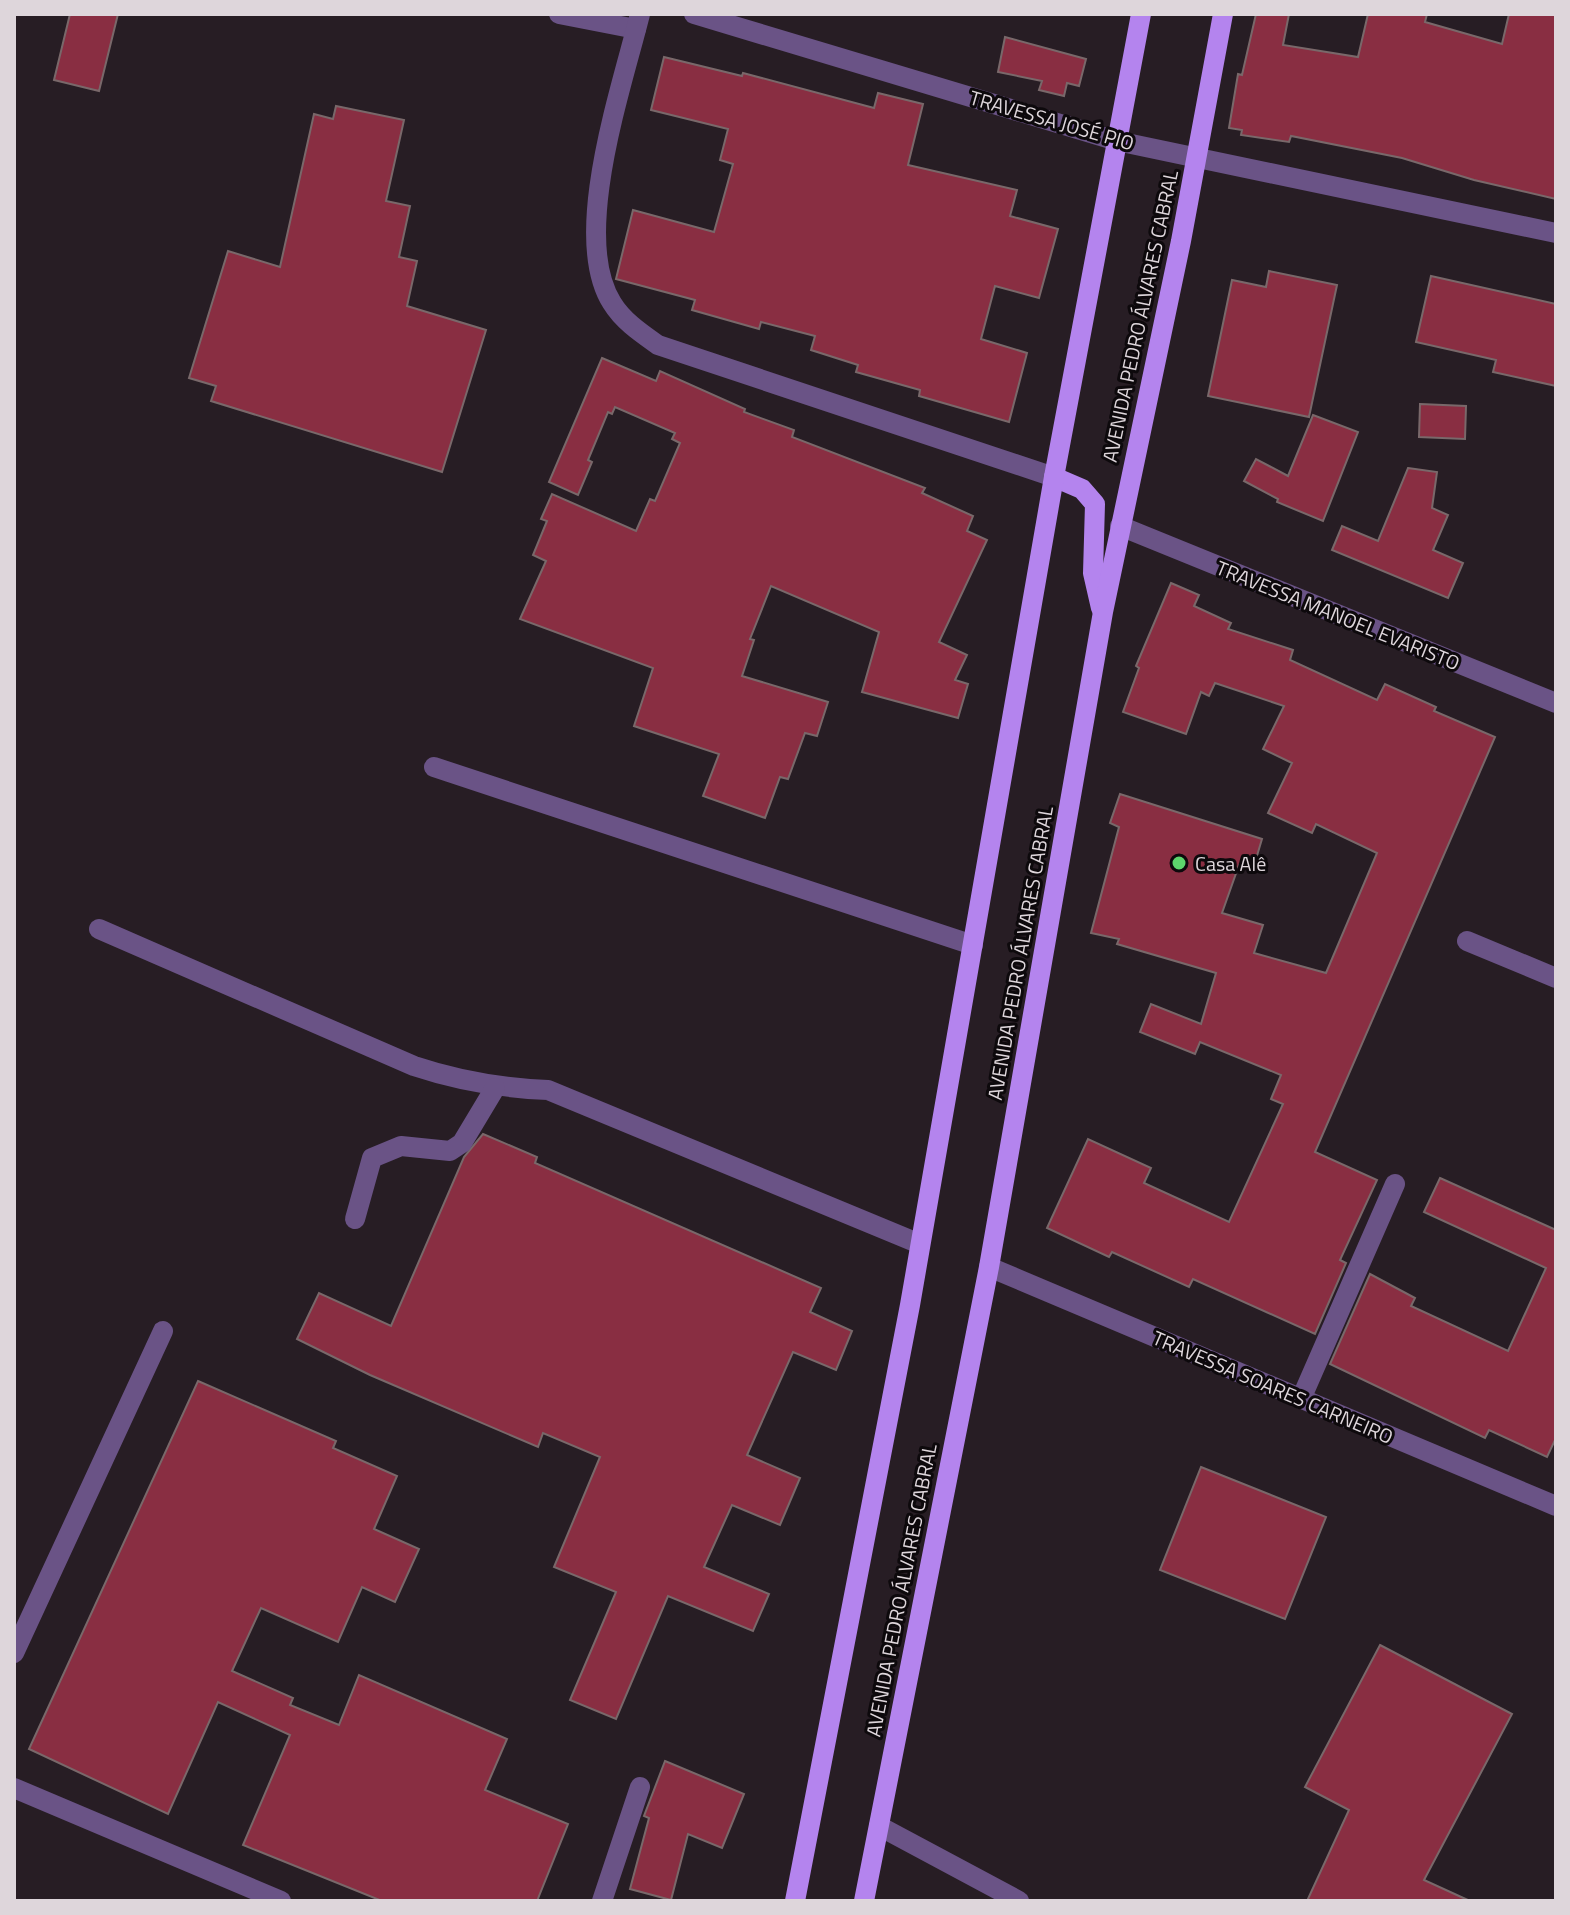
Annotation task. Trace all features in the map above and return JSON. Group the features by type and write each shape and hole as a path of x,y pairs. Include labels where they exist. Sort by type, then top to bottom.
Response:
{"main road":[{"path":"795,1901 920,1244 1054,477 1141,14"},
{"name":"AVENIDA PEDRO ÁLVARES CABRAL","path":"864,1901 989,1267 1103,612 1197,158 1223,14"},
{"path":"1054,477 1082,489 1095,504 1094,587 1103,612"}],"street":[{"path":"559,14 638,21 599,190 595,235 599,274 612,303 632,327 658,345 1054,477"},
{"name":"TRAVESSA JOSÉ PIO","path":"694,14 1117,141 1556,233"},
{"name":"TRAVESSA MANOEL EVARISTO","path":"1120,526 1556,703"},
{"path":"434,767 973,945"},
{"path":"99,929 414,1066 458,1081 495,1088 548,1090 920,1244"},
{"path":"1467,941 1556,978"},
{"path":"355,1219 372,1158 401,1146 450,1151 462,1143 495,1088"},
{"path":"1301,1399 1395,1184"},
{"name":"TRAVESSA SOARES CARNEIRO","path":"989,1267 1556,1506"},
{"path":"14,1653 163,1331"},
{"path":"602,1901 640,1787"},
{"path":"14,1788 281,1901"},
{"path":"879,1826 1019,1901"}],"building":[{"path":"70,14 118,14 99,91 54,80"},
{"path":"1256,14 1289,14 1283,45 1358,57 1368,14 1427,14 1425,22 1502,44 1509,14 1556,14 1556,199 1474,180 1402,158 1291,136 1289,142 1241,135 1242,130 1229,128 1238,74 1242,75"},
{"path":"1005,37 1086,59 1079,86 1067,83 1064,96 1039,90 1042,81 998,72"},
{"path":"664,57 742,76 743,73 874,108 878,93 923,104 908,165 1017,190 1010,216 1058,229 1039,298 995,286 981,339 1027,353 1009,422 919,396 920,390 856,372 858,365 811,350 815,336 761,322 759,329 692,310 695,300 616,279 633,210 714,232 733,164 720,160 728,129 651,110"},
{"path":"336,106 404,120 386,201 410,206 399,257 417,261 407,306 486,330 442,472 211,401 216,386 189,378 228,251 280,267 314,114 333,119"},
{"path":"1269,271 1337,285 1309,417 1208,396 1232,280 1266,287"},
{"path":"1431,276 1556,304 1556,386 1493,372 1496,360 1416,342"},
{"path":"602,358 656,381 660,371 745,409 744,412 794,430 792,437 925,488 922,493 973,516 967,531 987,540 939,642 967,655 955,680 968,684 958,718 862,692 879,632 771,586 750,639 754,640 742,676 828,702 817,736 805,733 788,779 780,777 765,818 703,796 719,754 634,726 653,668 520,619 546,561 533,555 547,521 541,519 552,494 636,531 650,499 655,501 680,443 672,439 675,433 615,407 612,414 608,412 588,460 592,462 578,495 549,482"},
{"path":"1420,404 1466,406 1465,439 1419,437"},
{"path":"1313,415 1358,432 1323,521 1277,502 1278,499 1244,481 1256,459 1288,476"},
{"path":"1408,468 1437,472 1432,508 1448,515 1433,550 1463,563 1448,598 1332,550 1342,526 1378,541"},
{"path":"1171,583 1199,595 1194,606 1231,623 1228,629 1293,650 1290,660 1377,700 1385,684 1436,707 1434,711 1495,737 1315,1152 1377,1180 1340,1260 1346,1263 1315,1334 1193,1279 1189,1287 1112,1252 1109,1257 1047,1228 1088,1139 1151,1168 1144,1183 1229,1222 1283,1104 1271,1099 1281,1075 1200,1042 1195,1054 1140,1032 1151,1004 1201,1024 1216,973 1117,944 1119,939 1091,933 1119,827 1110,823 1120,794 1262,839 1253,869 1239,865 1222,913 1263,925 1254,953 1326,973 1377,853 1316,824 1312,833 1268,813 1292,763 1263,749 1284,706 1215,683 1209,696 1201,692 1186,734 1123,712 1139,668 1136,666"},
{"path":"483,1134 537,1157 535,1163 821,1288 810,1312 852,1331 836,1370 793,1352 747,1455 800,1478 780,1525 732,1505 704,1567 769,1594 753,1631 668,1596 616,1719 570,1700 616,1592 554,1567 600,1457 543,1433 538,1447 370,1375 297,1339 319,1293 391,1326 464,1157"},
{"path":"1440,1178 1556,1230 1556,1438 1547,1457 1489,1430 1485,1438 1330,1364 1370,1274 1415,1298 1411,1306 1508,1351 1546,1268 1424,1212"},
{"path":"198,1381 336,1441 333,1448 397,1476 374,1529 419,1549 395,1602 362,1587 338,1642 261,1608 232,1671 293,1698 290,1705 339,1725 359,1675 507,1739 485,1790 568,1824 537,1901 382,1901 243,1845 290,1735 218,1702 168,1814 29,1749"},
{"path":"1201,1467 1326,1517 1285,1619 1160,1570"},
{"path":"1380,1645 1512,1714 1424,1880 1470,1901 1307,1901 1349,1810 1305,1787"},
{"path":"665,1761 744,1794 722,1848 688,1834 671,1900 630,1889 649,1818 644,1816"}],"place":[{"name":"Casa Alê","path":"1179,863"}]}
